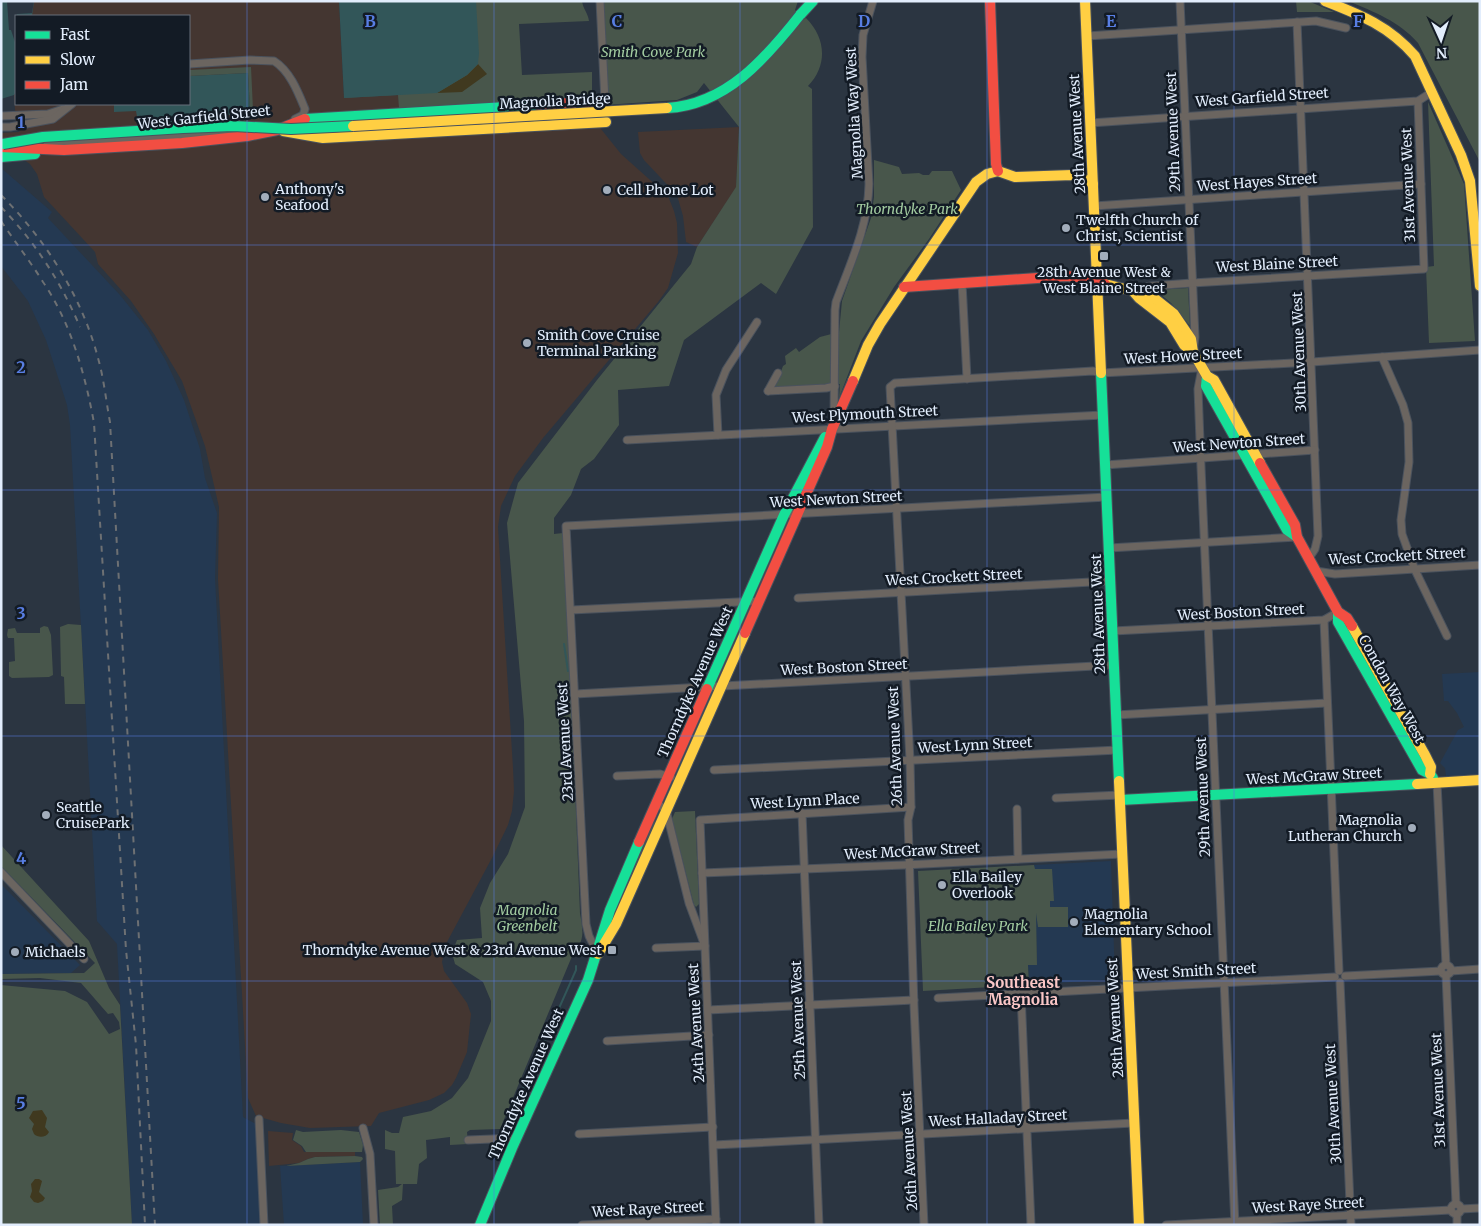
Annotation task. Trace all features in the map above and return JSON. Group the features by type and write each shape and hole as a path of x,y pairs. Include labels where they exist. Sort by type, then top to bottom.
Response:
{"main road":[{"name":"Magnolia Bridge","path":"2,147 44,137 183,128 233,126 277,130 652,110 686,105 719,93 749,73 773,49 813,1"},
{"path":"990,1 996,164 998,171 1007,176 1015,177 1079,176 1093,184"},
{"name":"28th Avenue West","path":"1086,1 1139,1225"},
{"path":"1325,1 1374,21 1396,35 1415,56 1461,155 1470,181 1480,286"},
{"path":"277,130 305,119 315,118 605,101"},
{"path":"277,130 323,138 606,122"},
{"name":"Magnolia Bridge","path":"2,147 64,150 182,143 247,136 277,130"},
{"path":"2,147 47,143"},
{"path":"26,148 47,143"},
{"name":"Magnolia Bridge","path":"1,157 64,150"},
{"name":"Thorndyke Avenue West","path":"480,1225 516,1138 570,1022 598,954 616,924 681,779 827,447 832,428 868,345 970,191 989,180 998,171"},
{"path":"904,288 1066,276 1098,282"},
{"name":"Condon Way West","path":"1098,282 1133,291 1139,298 1160,313 1178,333 1204,372 1214,380 1250,455 1295,525 1297,537 1338,612 1338,622 1422,770 1430,774 1437,783"},
{"name":"Thorndyke Avenue West","path":"598,954 598,944 606,920 745,602 784,515 822,442 832,428"},
{"name":"West McGraw Street","path":"1120,798 1215,795 1480,780"}],"street":[{"path":"600,1 606,122"},
{"name":"Magnolia Way West","path":"832,428 835,386 834,319 836,302 859,240 869,205 870,184 862,57 863,35 873,1"},
{"name":"29th Avenue West","path":"1180,1 1195,338 1192,352"},
{"path":"1087,36 1316,21 1346,28"},
{"name":"30th Avenue West","path":"1297,22 1309,277 1318,536 1315,549 1309,558"},
{"name":"West Garfield Street","path":"47,143 180,136 255,129 281,124 302,115 305,108 292,82 279,64 274,62 250,60 190,64"},
{"name":"West Garfield Street","path":"1090,123 1418,101 1432,92"},
{"name":"31st Avenue West","path":"1418,101 1424,269"},
{"path":"1,116 48,114 71,105"},
{"path":"1,127 53,119 71,105"},
{"name":"West Hayes Street","path":"1094,206 1421,184"},
{"name":"West Blaine Street","path":"1133,291 1151,286 1424,269"},
{"path":"962,283 967,379"},
{"path":"718,435 716,395 726,370 757,322"},
{"name":"West Howe Street","path":"890,387 895,383 1093,370 1102,373 1204,372 1480,350"},
{"path":"1382,357 1403,405 1408,422 1409,462 1401,520 1402,534 1415,570 1447,636"},
{"name":"29th Avenue West","path":"1204,372 1198,389 1235,1223"},
{"path":"778,373 768,391 835,386"},
{"name":"26th Avenue West","path":"890,387 910,760 911,807 908,820 924,1225"},
{"name":"West Plymouth Street","path":"627,440 1103,415"},
{"name":"West Newton Street","path":"1105,465 1315,450"},
{"name":"West Newton Street","path":"566,526 1107,497"},
{"name":"23rd Avenue West","path":"566,526 586,924 589,936 598,954"},
{"path":"1109,548 1297,537"},
{"name":"West Crockett Street","path":"1316,571 1335,574 1480,565"},
{"name":"West Crockett Street","path":"798,598 1110,581"},
{"path":"571,610 759,601"},
{"name":"West Boston Street","path":"1112,631 1324,620 1338,612"},
{"name":"30th Avenue West","path":"1324,620 1351,1225"},
{"name":"West Boston Street","path":"575,694 1114,665"},
{"path":"1116,715 1212,708 1327,703"},
{"name":"West Lynn Street","path":"714,770 1118,750"},
{"path":"617,776 660,774 681,779"},
{"name":"31st Avenue West","path":"1437,783 1457,1225"},
{"path":"1056,798 1120,798"},
{"path":"656,948 705,946 690,903 666,810 657,803"},
{"name":"West Lynn Place","path":"700,820 911,807"},
{"path":"1017,809 1018,859"},
{"name":"25th Avenue West","path":"802,813 819,1225"},
{"name":"24th Avenue West","path":"700,820 716,1222"},
{"name":"West McGraw Street","path":"702,873 804,870 1122,854"},
{"path":"1,872 84,959"},
{"name":"West Smith Street","path":"938,998 1480,969"},
{"path":"1021,994 1031,1225"},
{"path":"708,1010 914,1000"},
{"path":"607,1041 709,1035"},
{"path":"259,1120 264,1225"},
{"name":"West Halladay Street","path":"714,1145 1134,1124"},
{"path":"579,1134 713,1127"},
{"path":"363,1128 370,1154 374,1225"},
{"path":"468,1140 516,1138"},
{"name":"West Raye Street","path":"1166,1225 1235,1223 1480,1208"},
{"name":"West Raye Street","path":"582,1225 716,1222"}],"shaded area":[{"path":"1,1 34,1 32,15 15,15 15,94 1,99"},
{"path":"7,1 339,1 344,98 398,95 400,108 583,98 592,95 601,129 621,154 668,196 674,211 677,223 678,253 668,288 543,438 515,476 501,506 498,527 514,791 512,811 508,825 447,942 442,962 444,971 467,1003 471,1014 467,1052 456,1078 444,1093 429,1100 379,1113 371,1126 310,1128 281,1123 256,1116 248,1098 218,579 219,507 205,446 182,381 154,334 131,301 98,264 95,252 44,197 37,174 30,164 1,144 1,133 19,132 25,125 16,124 14,95 15,94 15,105 190,105 190,15 15,15"},
{"path":"339,1 476,1 478,64 467,75 437,93 344,98"},
{"path":"248,73 250,110 246,113 228,115 228,121 146,124 138,122 136,111 114,112 114,105 190,105 190,76"},
{"path":"739,127 736,188 697,247 686,242 683,216 677,195 644,160 640,153 638,132"},
{"path":"1,168 52,212 48,218 120,295 148,330 166,361 184,400 200,449 205,478 217,513 215,578 243,1117 258,1125 262,1225 132,1225 117,944 97,921 70,425 67,405 46,340 28,301 1,266"},
{"path":"1480,672 1480,774 1446,776 1445,768 1440,763 1458,730 1464,727 1448,701 1444,701 1442,674"},
{"name":"Magnolia Elementary School","path":"1111,861 1115,979 1029,985 1028,965 1037,964 1034,865"},
{"path":"1,884 80,965 71,973 1,974"},
{"path":"268,1131 293,1133 292,1140 301,1146 304,1152 355,1152 355,1156 315,1157 299,1163 269,1166"},
{"path":"360,1162 363,1225 284,1225 280,1166"}],"green space":[{"path":"403,1 582,1 589,21 519,24 522,75 592,72 592,95 583,98 399,108 398,95 344,98"},
{"name":"Magnolia Greenbelt","path":"600,1 798,1 795,10 813,26 818,34 822,52 819,69 808,86 812,89 813,227 776,294 761,283 684,340 669,386 618,390 619,425 594,459 581,469 571,495 554,518 554,534 563,533 582,938 575,949 500,1129 470,1130 467,1132 468,1144 450,1145 450,1137 426,1140 427,1158 419,1164 417,1184 403,1184 402,1200 392,1206 393,1225 380,1225 378,1190 398,1187 402,1184 396,1184 395,1151 385,1149 385,1130 399,1133 403,1117 431,1111 452,1098 468,1078 491,1021 491,1001 483,982 455,964 452,953 457,940 482,938 480,908 490,883 508,854 525,807 524,721 507,523 518,483 597,380 691,264 697,247 736,187 739,127 704,83 697,92 677,100 605,105"},
{"path":"1296,1 1308,1 1334,12 1297,12"},
{"path":"1348,1 1480,1 1480,162 1418,43 1411,35 1394,23 1377,13"},
{"path":"251,67 253,110 245,116 250,110 248,73 190,76 190,70"},
{"path":"1428,102 1464,184 1475,341 1429,343 1426,267 1434,266"},
{"name":"Thorndyke Park","path":"874,160 899,167 902,174 919,173 929,175 932,171 952,171 961,190 929,239 894,287 861,341 839,398 840,384 775,387 783,366 786,364 785,356 796,348 799,352 820,337 839,332 842,301 871,218 874,197"},
{"path":"1188,288 1190,326 1171,303 1155,290"},
{"path":"68,624 81,625 85,704 65,704 64,677 61,676 60,627"},
{"path":"48,627 51,635 53,675 49,677 12,678 9,676 9,662 15,661 14,638 8,638 8,629 15,628 17,633 40,633 40,628"},
{"path":"695,811 699,904 696,907 672,819 675,812"},
{"path":"653,821 656,822 611,923 609,920"},
{"path":"1,845 89,941 109,988 120,1005 132,1225 1,1225 1,985 65,991 87,1002 109,1034 120,1029 119,1022 113,1013 108,1014 81,983 40,978 1,979 1,974 84,973 95,963 1,866"},
{"name":"Ella Bailey Park","path":"1034,865 1035,869 1052,869 1054,901 1050,901 1050,907 1068,907 1068,927 1038,927 1036,913 1037,965 1028,965 1029,985 923,991 918,871"},
{"path":"296,1130 303,1132 341,1130 359,1132 363,1145 362,1152 306,1152 302,1146 293,1140"},
{"path":"315,1157 362,1157 363,1159 360,1162 286,1166"}],"sand":[{"path":"478,64 487,74 462,92 437,93 467,75"},
{"path":"42,1110 47,1118 45,1127 49,1132 40,1137 34,1134 32,1129 34,1124 29,1118 33,1111"},
{"path":"35,1179 42,1181 39,1192 45,1198 38,1203 34,1202 30,1197 32,1191 31,1184"}],"pier":[{"path":"7,1 34,1 32,13 15,15 15,42 11,30 9,30"}],"waterway":[{"path":"564,644 568,671"},
{"path":"507,1125 576,970 576,966"}],"railway":[{"path":"1,195 33,231 72,291 91,335 98,358 110,422 155,1225"},
{"path":"1,207 36,248 56,278 80,327"},
{"path":"1,221 38,274 62,314 76,349 94,423 126,950 136,1045 145,1225"}],"traffic: fast":[{"path":"800,15 813,1"},
{"path":"667,108 688,105 726,89 759,63 800,15"},
{"path":"305,119 538,105"},
{"path":"3,144 43,137 183,128 233,126 291,129 353,126"},
{"path":"1,157 35,154"},
{"path":"1101,373 1119,781"},
{"path":"1207,376 1206,386 1287,530 1297,537"},
{"path":"707,689 784,515 825,437"},
{"path":"1338,612 1338,622 1422,770 1433,778"},
{"path":"1120,800 1417,784"},
{"path":"480,1225 512,1148 588,980 610,910 639,842"}],"traffic: slow":[{"path":"1085,1 1101,373"},
{"path":"1325,1 1374,22 1395,37 1415,56 1461,155 1470,181 1480,286"},
{"path":"353,126 667,108"},
{"path":"283,131 323,138 606,122"},
{"path":"998,171 1015,177 1072,175 1079,176 1093,184"},
{"path":"853,381 868,345 880,324 976,182 987,174 998,171"},
{"path":"1105,284 1133,291 1141,290 1150,295 1174,314 1191,339 1193,352"},
{"path":"1133,291 1139,298 1170,322 1184,345 1193,352 1207,376 1214,380 1260,463"},
{"path":"1352,626 1425,755 1431,767 1430,774"},
{"path":"598,954 616,924 745,633"},
{"path":"1417,784 1480,780"},
{"path":"1119,781 1139,1225"}],"traffic: jam":[{"path":"990,1 996,164 998,171"},
{"path":"538,105 605,101"},
{"path":"1,147 64,150 182,143 247,136 277,130 305,119"},
{"path":"904,287 1066,276 1105,284"},
{"path":"745,633 827,447 832,429 853,381"},
{"path":"1260,463 1295,525 1297,537 1338,612 1347,618 1352,626"},
{"path":"639,842 707,689"}],"place":[{"name":"Cell Phone Lot","path":"607,190"},
{"name":"Anthony's Seafood","path":"265,197"},
{"name":"Twelfth Church of Christ, Scientist","path":"1066,228"},
{"name":"28th Avenue West & West Blaine Street","path":"1104,256"},
{"name":"Smith Cove Cruise Terminal Parking","path":"527,343"},
{"name":"Seattle CruisePark","path":"46,815"},
{"name":"Magnolia Lutheran Church","path":"1412,828"},
{"name":"Ella Bailey Overlook","path":"942,885"},
{"name":"Magnolia Elementary School","path":"1074,922"},
{"name":"Thorndyke Avenue West & 23rd Avenue West","path":"612,950"},
{"name":"Michaels","path":"15,952"}],"district":[{"name":"Southeast Magnolia","path":"1023,992"}],"park label":[{"name":"Smith Cove Park","path":"653,52"}]}
